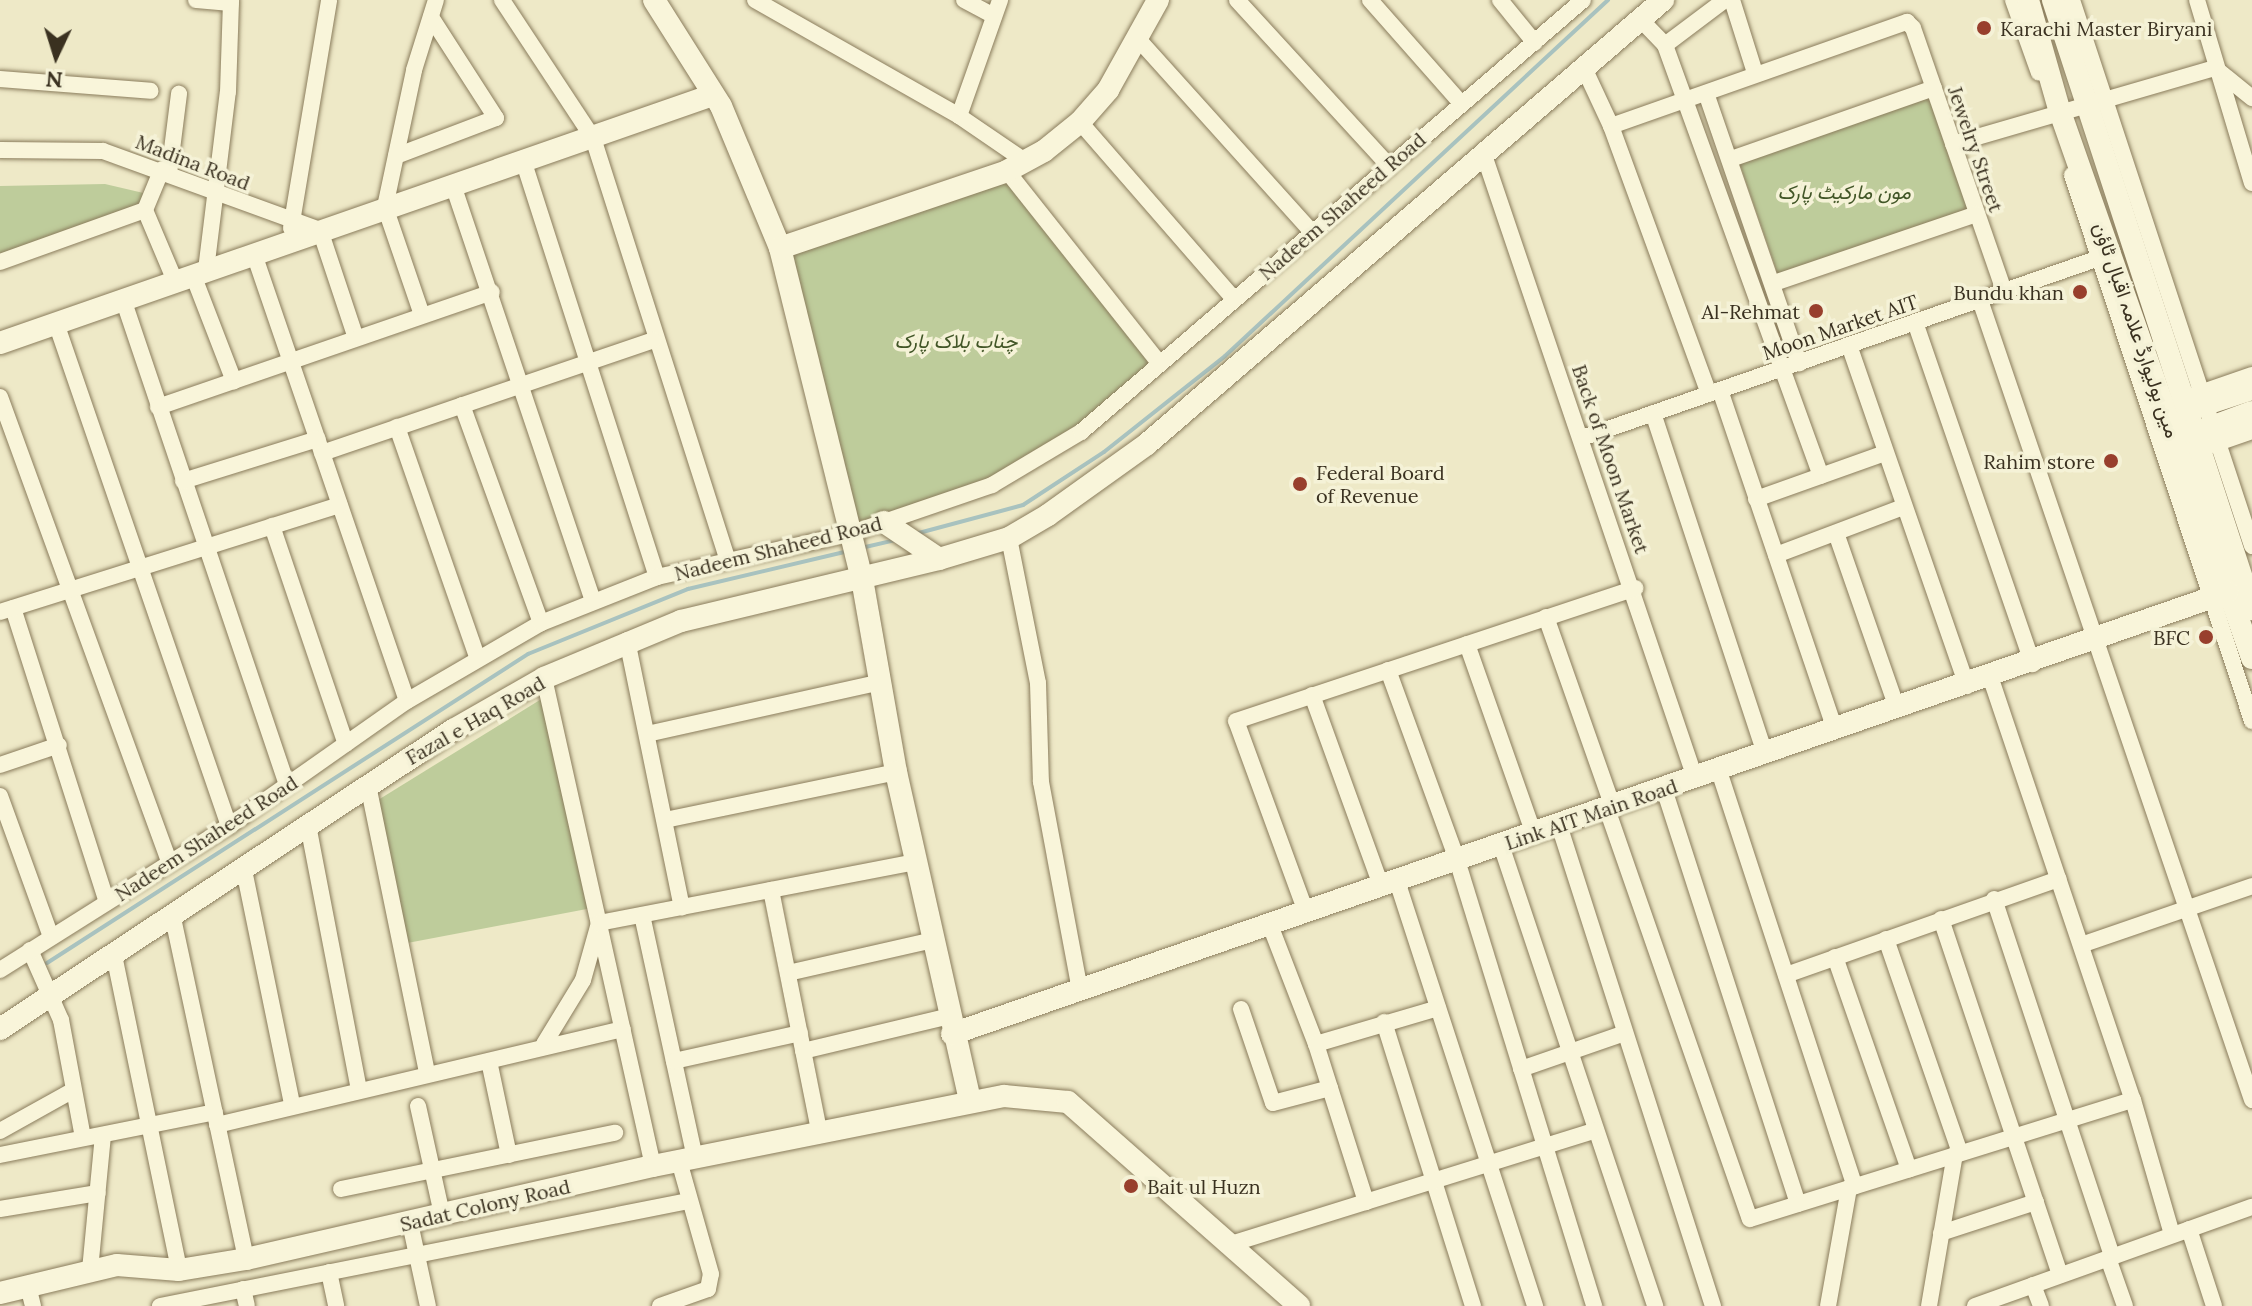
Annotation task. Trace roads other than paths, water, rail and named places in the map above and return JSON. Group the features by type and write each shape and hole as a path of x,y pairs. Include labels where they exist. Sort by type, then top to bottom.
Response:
{"street":[{"path":"191,275 214,192 228,92 231,2 196,0"},
{"path":"290,231 329,0"},
{"path":"422,315 385,207 436,0"},
{"path":"502,0 593,138 653,340 727,559"},
{"path":"654,0 713,95 753,172 780,248 853,536 896,772 970,1101"},
{"path":"755,0 959,116 1016,166 1160,364"},
{"path":"959,116 997,8 964,0"},
{"path":"780,248 1016,166 1080,122 1139,40 1158,0"},
{"path":"1237,0 1388,165"},
{"path":"1370,0 1460,102"},
{"path":"1500,0 1535,43"},
{"name":"Nadeem Shaheed Road","path":"0,970 229,826 407,701 477,657 541,623 592,599 657,577 727,559 853,536 992,485 1081,432 1460,102 1535,43 1583,0"},
{"path":"1080,990 1041,782 1038,683 1009,538 1147,444 1663,0"},
{"path":"1665,45 1725,0"},
{"path":"1611,126 1755,73 1732,0"},
{"path":"2013,0 2056,110"},
{"name":"مین بولیوارڈ علامہ اقبال ٹاؤن","path":"2028,0 2056,110 2104,256 2232,583 2252,609"},
{"name":"مین بولیوارڈ علامہ اقبال ٹاؤن","path":"2053,0 2096,103 2201,419 2232,583 2252,658"},
{"path":"2072,0 2096,103"},
{"path":"2197,0 2252,183"},
{"path":"396,156 496,118 431,17"},
{"path":"1641,20 1665,45 1778,370 1821,476"},
{"name":"Jewelry Street","path":"1755,73 1907,22 1934,88 2004,291"},
{"path":"1139,40 1312,232"},
{"path":"1584,68 1611,126 1756,499 1835,730"},
{"path":"1953,144 2056,110 2096,103 2215,68"},
{"path":"2215,68 2252,98"},
{"path":"0,79 151,91"},
{"path":"1731,159 1934,88"},
{"path":"1706,93 1774,283 1799,363"},
{"path":"0,262 145,210 166,171 179,94"},
{"path":"0,343 254,254 290,231 320,230 524,163 713,95"},
{"path":"1080,122 1234,299"},
{"name":"Madina Road","path":"0,150 103,151 166,171 290,231"},
{"name":"Back of Moon Market","path":"1484,155 1635,588 1695,778"},
{"path":"524,163 585,365 657,577"},
{"path":"453,185 492,292 519,386 592,599"},
{"path":"145,210 191,275 234,381"},
{"path":"1774,283 1977,214"},
{"path":"320,230 356,338"},
{"path":"254,254 407,701"},
{"name":"Moon Market AIT","path":"1582,438 2104,256"},
{"path":"158,407 492,292"},
{"path":"123,299 287,785"},
{"path":"1980,300 2252,1100"},
{"path":"1915,322 2033,664"},
{"path":"56,323 229,826"},
{"path":"183,481 397,427 653,340"},
{"path":"1849,345 1967,686"},
{"path":"2201,419 2252,375"},
{"path":"2201,419 2252,389"},
{"path":"0,397 74,592 170,863"},
{"path":"462,405 541,623"},
{"path":"2201,419 2252,412"},
{"path":"1653,413 1765,754"},
{"path":"2201,419 2252,431"},
{"path":"2201,419 2252,546"},
{"path":"397,427 477,657"},
{"path":"1756,499 1885,453"},
{"path":"107,902 59,745 6,610 74,592 340,505"},
{"path":"1776,555 1903,507"},
{"path":"886,524 939,559"},
{"path":"272,526 346,744"},
{"path":"1836,533 1897,708"},
{"name":"Fazal e Haq Road","path":"0,1029 173,918 243,865 544,678 627,640 681,621 861,574 939,559 1009,538"},
{"path":"2232,583 2252,721"},
{"name":"Link AIT Main Road","path":"951,1025 1080,990 1897,708 1991,679 2098,640 2232,583"},
{"path":"1306,912 1236,721 1635,588"},
{"path":"1546,617 1750,1219 2133,1100"},
{"path":"627,640 682,907"},
{"path":"1467,644 1534,834"},
{"path":"1388,670 1457,860 1594,1306"},
{"path":"544,678 653,1166"},
{"path":"1991,679 2133,1100 2172,1234"},
{"path":"647,734 881,682"},
{"path":"1312,695 1438,1008 1535,1306"},
{"path":"0,765 59,745"},
{"path":"1719,771 1852,1187 1828,1306"},
{"path":"665,820 896,772"},
{"path":"368,785 427,1073"},
{"path":"1664,789 1798,1204"},
{"path":"0,796 51,937"},
{"path":"308,825 359,1089"},
{"path":"1559,825 1713,1306"},
{"path":"1501,845 1655,1306"},
{"path":"599,923 916,862"},
{"path":"243,865 292,1103"},
{"path":"1786,975 1994,899 2059,879"},
{"path":"2081,945 2252,886"},
{"path":"771,890 820,1135"},
{"path":"1994,899 2125,1306"},
{"path":"642,915 674,1061 687,1159 688,1201 709,1266 708,1289 660,1306"},
{"path":"173,918 246,1259"},
{"path":"1941,919 2060,1275"},
{"path":"544,1044 583,980 599,923"},
{"path":"1270,925 1316,1044 1366,1202"},
{"path":"1886,939 1957,1154 1929,1306"},
{"path":"788,973 933,940"},
{"path":"30,950 53,996 83,1137"},
{"path":"114,955 179,1270"},
{"path":"1835,957 1909,1169"},
{"path":"1316,1044 1438,1008"},
{"path":"1241,1009 1273,1103 1330,1088"},
{"path":"1384,1022 1473,1306"},
{"path":"803,1051 951,1025"},
{"path":"0,1155 83,1137 216,1119 489,1061 544,1044 623,1029"},
{"path":"674,1061 800,1033"},
{"path":"1521,1069 1625,1033"},
{"path":"489,1061 509,1155"},
{"path":"0,1131 72,1091"},
{"name":"Sadat Colony Road","path":"0,1293 30,1296 90,1270 117,1265 179,1270 246,1259 653,1166 1004,1096 1068,1102 1234,1243 1299,1306"},
{"path":"418,1106 442,1214"},
{"path":"1234,1243 1596,1130"},
{"path":"341,1189 615,1133"},
{"path":"90,1270 103,1136"},
{"path":"0,1209 98,1193"},
{"path":"160,1306 245,1298 329,1272 688,1201"},
{"path":"1941,1233 2036,1202"},
{"path":"1975,1306 2252,1207"},
{"path":"410,1223 428,1306"},
{"path":"2189,1229 2214,1306"},
{"path":"329,1272 336,1306"},
{"path":"2033,1285 2041,1306"}],"waterway":[{"path":"915,534 1023,505 1104,452 1225,356 1608,0"},
{"path":"861,548 895,540"},
{"path":"47,963 528,654 688,589 849,551"}],"place":[{"name":"Karachi Master Biryani","path":"1984,28"},
{"name":"Bundu khan","path":"2080,292"},
{"name":"Al-Rehmat","path":"1816,311"},
{"name":"Rahim store","path":"2111,461"},
{"name":"Federal Board of Revenue","path":"1300,484"},
{"name":"BFC","path":"2206,637"},
{"name":"Bait ul Huzn","path":"1131,1186"}],"park label":[{"name":"مون مارکیٹ پارک","path":"1844,191"},
{"name":"چناب بلاک پارک","path":"956,340"}]}
